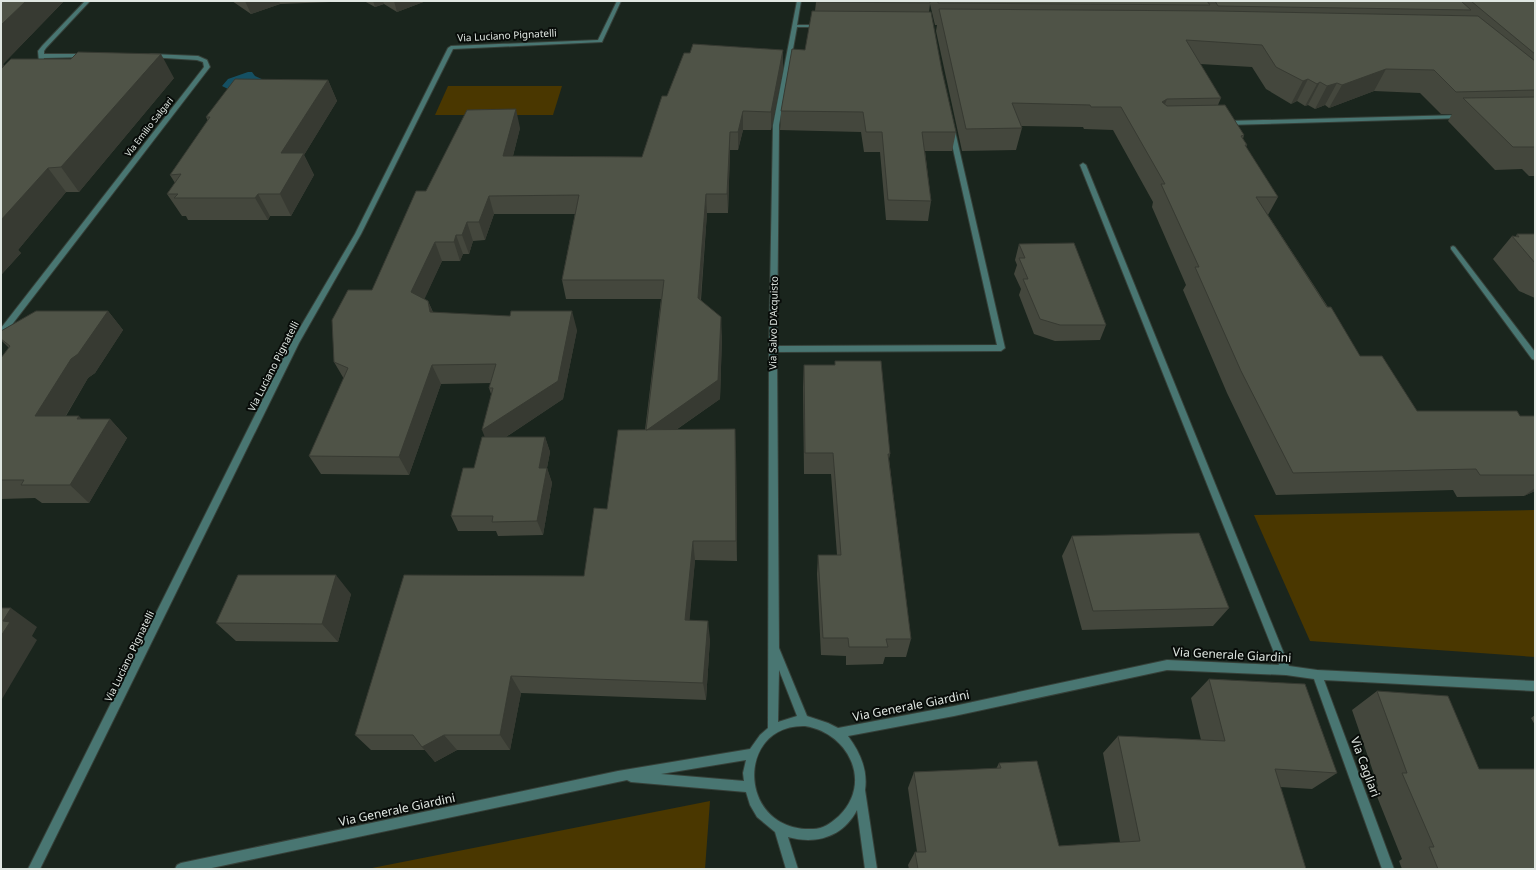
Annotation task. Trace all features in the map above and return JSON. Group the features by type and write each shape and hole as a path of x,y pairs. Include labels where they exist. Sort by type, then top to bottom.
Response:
{"street":[{"path":"37,67 42,56 41,51 44,47 88,1"},
{"name":"Via Luciano Pignatelli","path":"34,869 295,343 358,234 451,48 600,41 619,1"},
{"name":"Via Salvo D'Acquisto","path":"773,730 774,647 772,349 776,126 799,1"},
{"path":"794,26 825,26"},
{"path":"42,56 93,56"},
{"name":"Via Emilio Salgari","path":"1,333 206,67 205,61 198,58 140,56"},
{"path":"1221,123 1464,116"},
{"path":"772,349 1002,348 950,120"},
{"path":"1083,165 1286,670"},
{"path":"1453,248 1535,357"},
{"name":"Via Salvo D'Acquisto","path":"774,647 803,720"},
{"name":"Via Generale Giardini","path":"839,733 954,711 1167,665 1286,670 1317,675 1535,686"},
{"name":"Via Cagliari","path":"1317,675 1388,869"},
{"path":"860,789 854,806 844,820 830,830 813,835 796,834 779,828 765,817 755,803 750,787 749,770 752,754 761,740 773,730 788,722 803,720 822,724 839,733 849,744 857,758 861,773 860,789 871,869"},
{"name":"Via Generale Giardini","path":"181,869 618,776 752,754"},
{"name":"Via Generale Giardini","path":"618,776 750,787"},
{"path":"779,828 792,869"}],"shaded area":[{"path":"448,86 562,86 553,115 435,115"},
{"path":"1535,510 1535,657 1310,641 1254,515"},
{"path":"710,801 705,869 367,869"}],"water":[{"path":"252,72 255,76 266,81 228,89 222,86 228,79"}],"building":[{"path":"1,1 26,1 1,25"},
{"path":"930,1 930,3 816,2"},
{"path":"938,1 1207,1 1210,5 938,3"},
{"path":"1215,1 1461,1 1471,10 1218,6"},
{"path":"1471,1 1535,1 1535,54 1483,11"},
{"path":"939,9 1216,11 1478,16 1535,61 1535,90 1456,92 1434,70 1386,69 1342,85 1337,83 1327,86 1320,82 1317,84 1308,79 1303,81 1276,67 1262,45 1186,40 1221,98 1167,99 1162,102 1167,106 1225,105 1244,135 1241,136 1247,145 1245,145 1278,197 1256,197 1327,307 1331,307 1360,356 1382,356 1417,411 1517,411 1520,416 1535,416 1535,475 1480,475 1476,469 1293,473 1241,371 1195,267 1199,267 1161,184 1165,184 1121,107 1012,103 1022,128 966,129"},
{"path":"812,11 931,12 942,71 956,132 922,132 931,201 888,200 882,132 866,132 863,112 781,111 792,49 805,50"},
{"path":"693,44 783,50 771,112 743,111 738,132 730,132 727,194 706,194 698,298 721,317 718,380 646,430 664,280 562,280 579,195 489,196 479,222 467,222 462,235 456,235 454,242 435,242 411,292 428,301 430,312 510,316 511,311 572,311 558,381 482,430 493,388 489,388 496,364 432,365 399,457 309,456 348,368 334,362 332,320 348,290 372,290 416,191 426,191 467,110 516,109 503,156 642,157 662,96 667,96 684,53 690,53"},
{"path":"78,52 161,54 61,167 48,168 1,220 1,69 11,59 71,59"},
{"path":"235,79 328,80 281,153 304,153 280,194 258,194 255,198 174,198 178,194 167,194 181,174 170,175 210,117 206,117"},
{"path":"1535,97 1535,147 1513,147 1463,98"},
{"path":"1517,234 1535,234 1535,263 1512,236 1519,237"},
{"path":"1074,243 1106,325 1060,325 1040,319 1023,279 1028,279 1019,258 1025,258 1019,244"},
{"path":"36,311 108,311 78,354 71,359 35,416 79,416 77,419 110,419 70,485 21,485 24,480 1,480 1,358 10,346 1,339 1,331"},
{"path":"835,361 881,361 890,454 888,454 911,639 886,639 888,647 849,647 848,638 823,638 818,555 841,555 833,453 805,453 804,365 835,365"},
{"path":"735,429 736,541 693,541 685,620 708,621 703,683 511,676 500,735 444,735 422,747 413,735 355,735 404,575 584,576 594,508 607,509 618,430"},
{"path":"482,437 545,437 539,468 547,468 537,521 492,522 493,516 451,516 463,468 474,468"},
{"path":"1199,533 1229,608 1093,611 1072,536"},
{"path":"238,575 336,575 322,624 216,623"},
{"path":"1,608 11,608 3,621 10,622 1,636"},
{"path":"1209,679 1305,684 1337,773 1275,769 1306,869 918,869 915,852 926,852 914,772 1001,768 999,763 1037,761 1059,846 1140,841 1118,736 1225,741"},
{"path":"1377,691 1448,696 1479,769 1535,769 1535,869 1438,869 1429,847 1434,847 1402,773 1407,773"}]}
